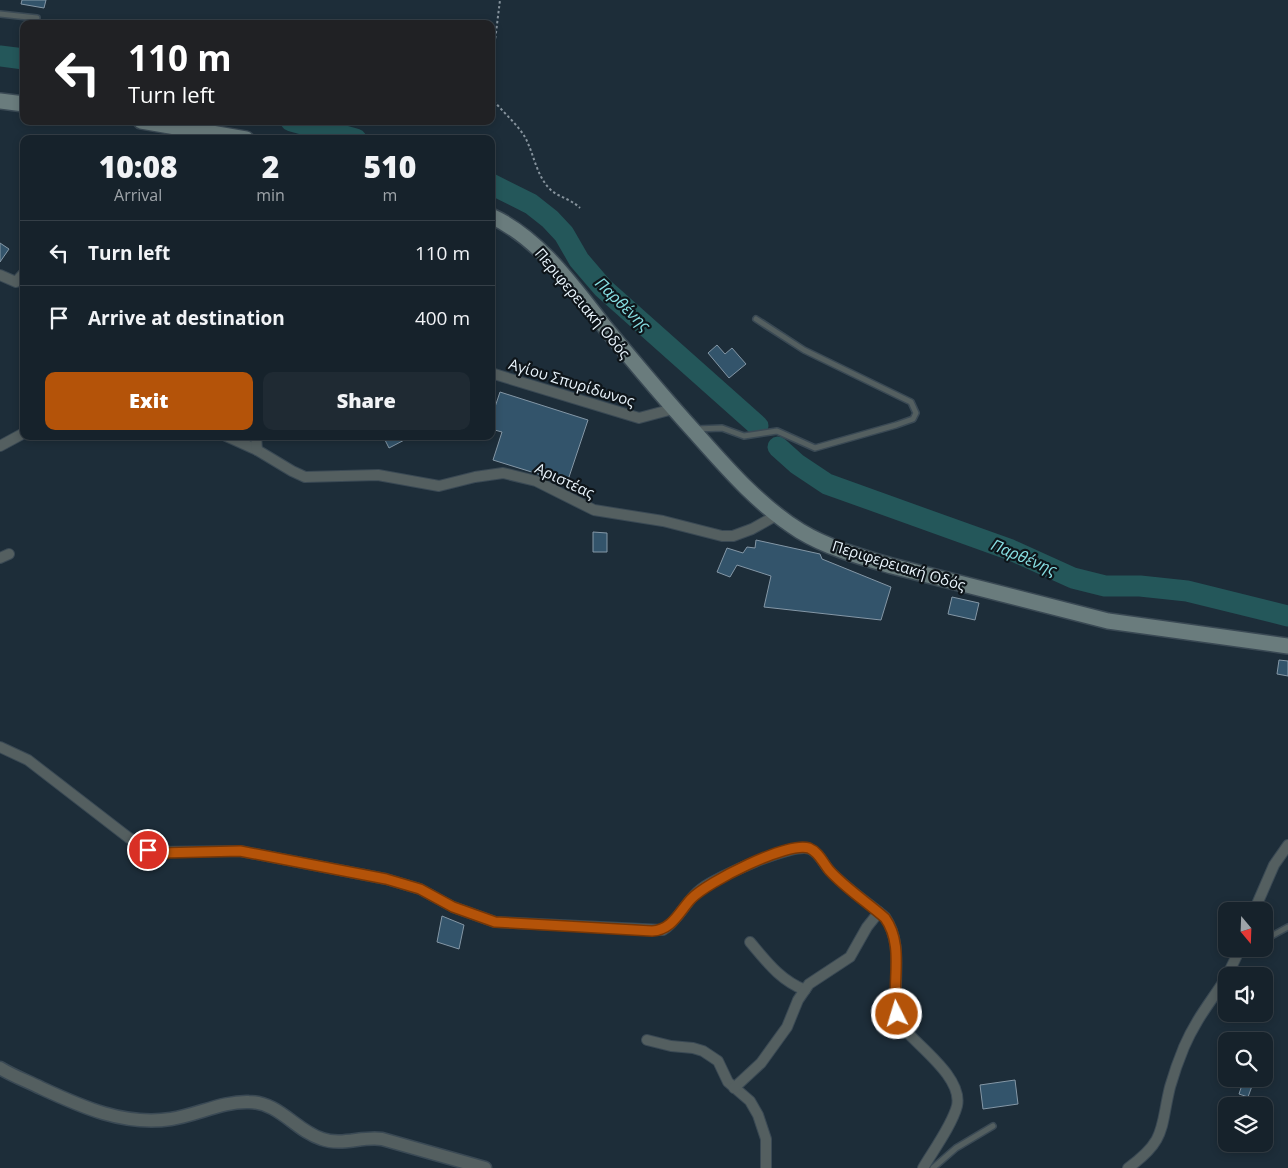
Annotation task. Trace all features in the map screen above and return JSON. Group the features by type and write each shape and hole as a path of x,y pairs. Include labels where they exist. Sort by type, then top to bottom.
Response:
{"main road":[{"path":"0,101 20,104"},
{"path":"164,125 223,135"},
{"name":"Περιφερειακή Οδός","path":"495,218 519,232 538,249 578,292 673,409 724,465 777,515 813,538 858,556 1108,621 1288,646"}],"street":[{"path":"0,275 20,285"},
{"name":"Αγίου Σπυρίδωνος","path":"495,374 639,418 673,409"},
{"path":"0,446 20,435"},
{"name":"Αριστέας","path":"235,440 257,450 299,475 312,477 378,475 439,486 489,474 521,476 594,510 663,521 722,536 733,536 752,529 777,515"},
{"path":"256,440 257,450"},
{"path":"0,747 28,760 129,838 148,850 160,853 240,851 386,879 420,889 442,902 488,921 663,930 701,889 734,871 791,848 802,847 816,852 830,872 879,912 890,924 895,937 896,1004 901,1024 946,1072 956,1090 957,1098 953,1116 923,1168"},
{"path":"1258,902 1274,866 1288,845"},
{"path":"734,1088 762,1063 787,1027 805,990 815,978 842,964 850,957 867,927 879,912"},
{"path":"750,942 777,974 789,983 805,990"},
{"path":"1128,1168 1142,1158 1162,1131 1170,1087 1184,1048 1203,1009 1218,989"},
{"path":"648,1040 703,1051 718,1061 726,1078 734,1088 750,1101 761,1122 766,1139 766,1168"},
{"path":"0,1068 14,1077 76,1105 109,1115 134,1119 171,1119 240,1103 257,1103 276,1110 319,1139 332,1142 372,1137 486,1168"}],"lane":[{"path":"0,14 37,18"},
{"path":"693,430 722,428 744,436 777,431 816,448 896,426 913,419 916,414 915,407 910,402 885,388 804,350 756,319"},
{"path":"1273,935 1288,927"},
{"path":"933,1168 956,1148 993,1126"}],"path":[{"path":"495,40 500,0"},
{"path":"495,102 525,138 537,170 548,188 559,196 571,200 580,208"}],"building":[{"path":"22,0 46,0 44,8 21,4"},
{"path":"0,243 9,249 0,262"},
{"path":"717,345 725,354 732,348 746,364 729,378 708,353"},
{"path":"500,392 588,420 567,483 493,460 502,432 495,430 495,407"},
{"path":"385,440 404,440 389,448"},
{"path":"593,532 607,533 607,552 593,552"},
{"path":"756,540 820,554 822,559 891,587 881,620 764,607 771,576 737,565 730,577 717,572 727,548 743,553 747,547 755,548"},
{"path":"952,597 979,603 975,620 948,614"},
{"path":"1279,660 1288,661 1288,676 1277,674"},
{"path":"442,916 464,925 459,949 437,942"},
{"path":"1015,1080 1018,1104 983,1109 980,1085"},
{"path":"1241,1087 1252,1087 1248,1097 1239,1094"}],"waterway":[{"name":"Παρθένης","path":"0,56 20,58"},
{"name":"Παρθένης","path":"305,125 342,135"},
{"name":"Παρθένης","path":"495,186 531,204 550,219 564,234 579,260 603,288 758,426"},
{"name":"Παρθένης","path":"778,447 797,464 827,484 1011,550 1073,578 1105,586 1140,586 1187,591 1288,616"}],"route":[{"path":"148,850 160,853 214,850 240,851 386,879 420,889 442,902 488,921 652,931 667,928 701,889 718,878 791,848 802,847 816,852 830,872 890,924 895,937 897,1014"}]}
